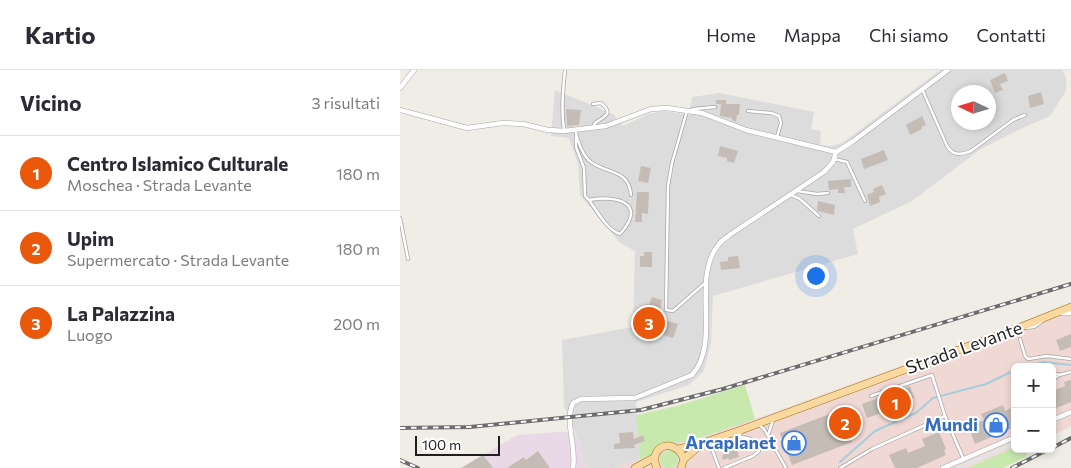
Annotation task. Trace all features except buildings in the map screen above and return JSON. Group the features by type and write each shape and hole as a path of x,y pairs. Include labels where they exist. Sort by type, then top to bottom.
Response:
{"main road":[{"name":"Strada Levante","path":"635,468 655,457 657,451 665,446 672,445 679,449 740,434 774,418 1071,310"},
{"name":"Strada Levante","path":"684,459 694,449 704,443"},
{"path":"679,449 684,459 681,468"},
{"path":"644,468 657,468 655,457"}],"street":[{"path":"400,88 414,70"},
{"path":"573,468 574,457 570,415 571,406 576,400 635,398 686,378 698,369 702,359 705,340 706,282 713,252 719,243 824,172 834,159 836,152 948,70"},
{"path":"400,110 467,128 504,123 576,132 620,122 651,109 667,108 715,117 731,126 777,139 836,152"},
{"path":"1056,418 1071,412"},
{"path":"944,468 1011,439"}],"lane":[{"path":"564,131 564,112 561,102 565,70"},
{"path":"922,89 947,146 956,154 965,154 971,151 1013,120 1024,115"},
{"path":"593,104 601,104 608,109 608,112 607,115 594,123 593,129"},
{"path":"706,282 673,311 666,310 668,186 671,170 688,111 694,108 715,107"},
{"path":"748,111 771,113 779,116 781,123 777,139"},
{"path":"576,132 587,158 596,165 622,176 631,189 631,195"},
{"path":"576,132 576,147 584,168 585,196 606,224 617,234 620,234 628,225 631,216 630,210 622,200 613,198 589,200"},
{"path":"834,159 844,160 850,166 865,201"},
{"path":"798,191 817,194 828,193"},
{"path":"792,195 800,199 819,216"},
{"path":"400,218 408,259"},
{"path":"1020,339 1028,359 1047,356 1071,359"},
{"path":"1056,377 1071,372"},
{"path":"871,396 932,375 945,416 964,459"},
{"path":"840,468 872,449 945,416"},
{"path":"768,436 774,418"},
{"path":"758,424 768,436 786,468"},
{"path":"724,468 753,456 759,451 757,444 753,440 740,434 733,443"},
{"path":"704,443 712,450 718,468"},
{"path":"712,450 726,446"}],"shaded area":[{"path":"940,70 1062,70 1066,77 1066,91 1050,116 981,149 912,201 853,229 858,254 713,296 711,343 704,371 689,385 636,402 640,459 613,468 589,468 583,463 582,448 564,406 562,340 633,327 635,251 620,243 580,195 578,164 569,138 551,136 555,90 613,114 623,126 648,114 664,111 689,115 692,97 720,93 814,112 811,129 821,131 820,145 831,146 839,144"},
{"path":"1071,303 1071,426 1056,434 1056,363 1011,363 1011,449 968,468 613,468 649,456 663,443 687,442"},
{"path":"560,432 575,433 582,448 583,463 589,468 462,468 517,435"},
{"path":"1011,443 1011,447 963,468 953,468"}],"green space":[{"path":"745,385 755,419 687,442 663,443 651,455 640,459 636,415 677,406"},
{"path":"1011,449 1011,453 1028,453 1026,457 1003,468 968,468"},
{"path":"665,450 673,450 678,455 676,466 665,468 660,463 660,455"}],"waterway":[{"path":"1040,363 1053,363"},
{"path":"1056,363 1071,365"},
{"path":"840,462 875,431 916,413 933,398 986,384 1011,372"}],"railway":[{"path":"400,428 470,427 641,410 723,389 1071,284"},
{"path":"1056,446 1071,438"},
{"path":"1012,468 1041,453"},
{"path":"400,460 418,468"}],"place":[{"name":"La Palazzina","path":"649,323"},
{"name":"Centro Islamico Culturale","path":"895,403"},
{"name":"Upim","path":"845,423"},
{"name":"Mundi","path":"996,425"},
{"name":"Arcaplanet","path":"794,443"}]}
